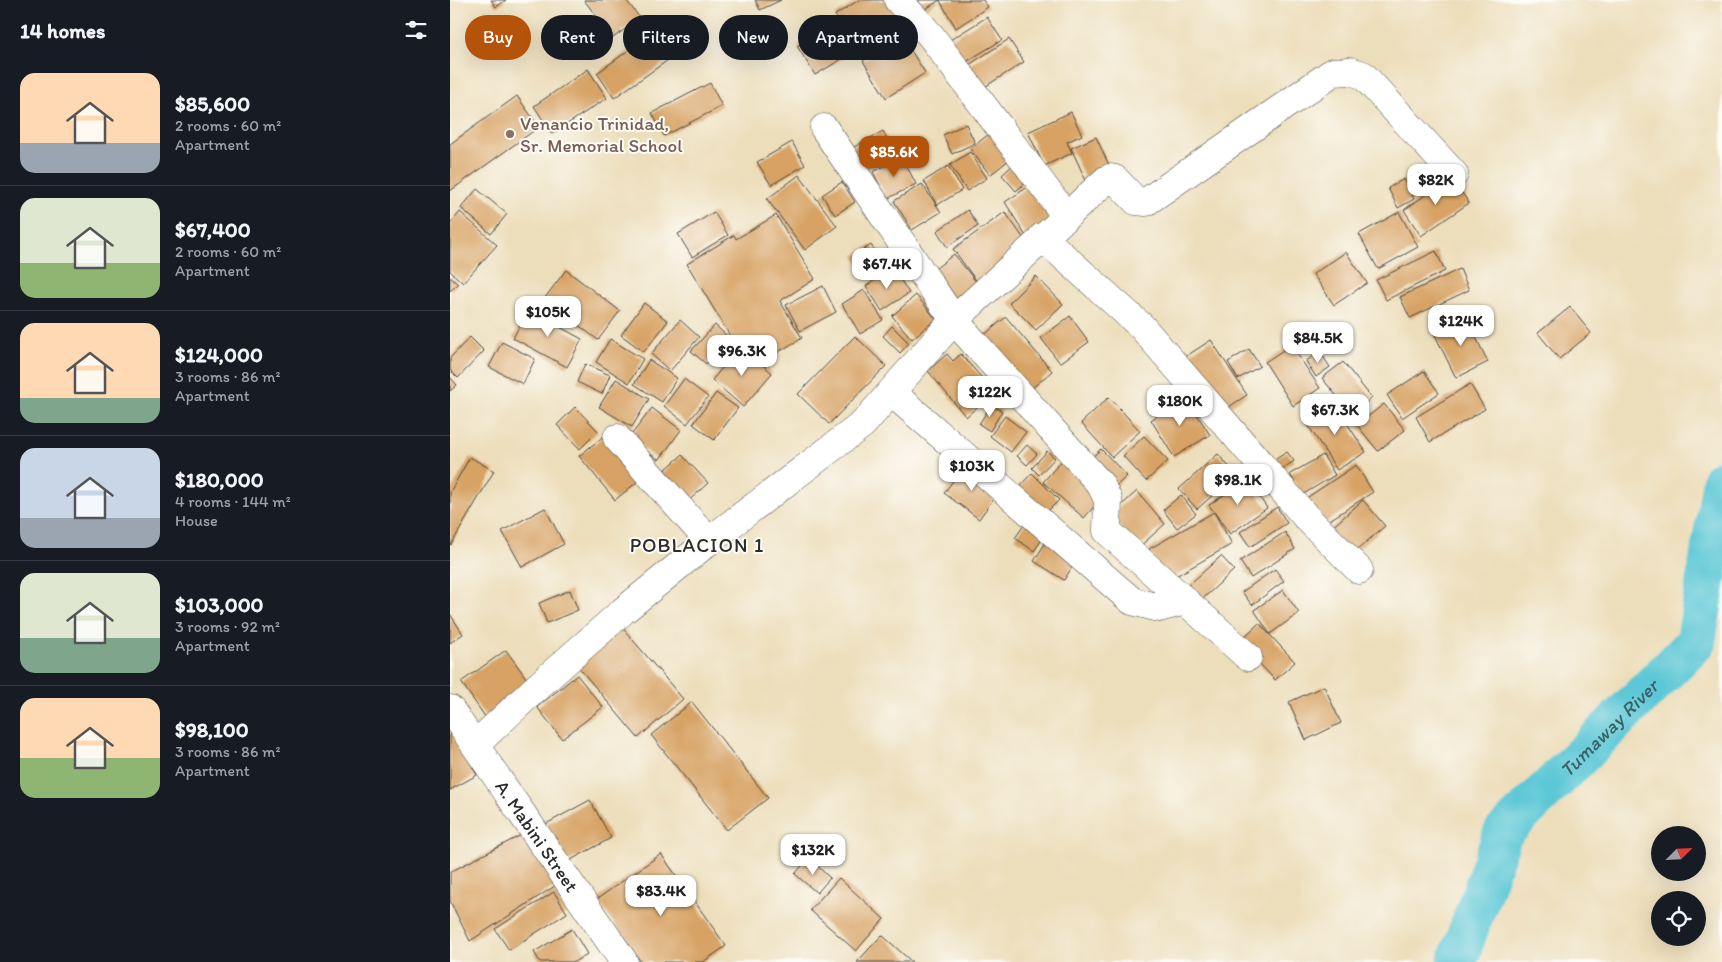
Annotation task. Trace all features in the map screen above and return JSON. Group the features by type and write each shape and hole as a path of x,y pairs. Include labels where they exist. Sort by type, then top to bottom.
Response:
{"street":[{"path":"898,0 931,36 1066,216"},
{"path":"474,745 616,618 709,541 863,424 954,320 1042,237 1110,178 1115,179 1136,201 1146,202 1333,72 1350,70 1364,75 1454,174"},
{"path":"824,128 954,320 1101,485 1108,500 1107,531 1248,657"},
{"path":"1042,237 1142,328 1306,517 1359,570"},
{"path":"891,392 1132,601 1159,608 1186,601"},
{"path":"617,438 709,541"},
{"name":"A. Mabini Street","path":"450,709 624,962"}],"building":[{"path":"491,0 506,0 496,7"},
{"path":"584,0 626,0 638,15 623,15 623,31 613,38 613,15 595,15"},
{"path":"755,0 781,0 760,10"},
{"path":"859,0 889,0 898,15 835,15"},
{"path":"918,0 940,0 924,10"},
{"path":"941,0 983,0 988,7 956,28"},
{"path":"987,17 1002,40 964,63 950,40"},
{"path":"1009,39 1024,62 983,88 969,65"},
{"path":"623,54 623,60 668,60 614,98 597,73"},
{"path":"806,60 840,60 815,75"},
{"path":"917,60 925,73 886,98 863,61"},
{"path":"588,69 607,98 552,134 534,106"},
{"path":"710,83 722,106 664,136 652,113"},
{"path":"517,96 539,127 450,191 450,144"},
{"path":"1071,112 1082,135 1067,142 1072,153 1044,166 1028,132"},
{"path":"966,124 975,143 952,154 943,135"},
{"path":"994,130 1014,156 990,175 970,149"},
{"path":"883,131 895,154 864,171 852,148"},
{"path":"1096,137 1113,174 1088,185 1071,148"},
{"path":"792,142 805,165 771,185 757,162"},
{"path":"970,152 987,178 967,191 950,165"},
{"path":"902,157 916,184 887,199 873,172"},
{"path":"1015,163 1030,179 1016,191 1002,175"},
{"path":"948,166 962,190 937,205 924,181"},
{"path":"799,175 837,226 805,250 767,199"},
{"path":"1451,177 1469,203 1421,236 1404,210"},
{"path":"1404,179 1414,199 1398,208 1388,188"},
{"path":"1037,181 1060,217 1027,238 1005,202"},
{"path":"842,182 855,202 835,215 822,195"},
{"path":"922,184 941,212 912,230 894,201"},
{"path":"477,189 507,214 491,234 461,208"},
{"path":"968,210 978,226 947,247 937,231"},
{"path":"460,212 497,245 463,283 450,271 450,224"},
{"path":"714,212 728,235 692,257 678,234"},
{"path":"1005,212 1029,246 978,283 953,249"},
{"path":"1399,212 1418,247 1378,269 1359,234"},
{"path":"776,215 815,279 780,301 802,338 763,361 749,338 736,346 687,264 734,235 736,239"},
{"path":"871,245 886,268 869,279 854,256"},
{"path":"1436,251 1445,271 1386,300 1376,280"},
{"path":"1346,252 1367,283 1334,305 1313,274"},
{"path":"954,254 977,283 947,306 925,277"},
{"path":"893,268 909,293 882,311 866,286"},
{"path":"1460,269 1469,290 1410,318 1400,297"},
{"path":"566,270 620,311 598,340 544,299"},
{"path":"1036,276 1063,304 1036,330 1009,303"},
{"path":"450,277 458,284 450,291"},
{"path":"823,286 836,312 800,331 786,305"},
{"path":"864,290 883,320 860,334 842,304"},
{"path":"916,295 936,319 912,339 892,316"},
{"path":"644,303 668,321 644,352 621,335"},
{"path":"1570,307 1591,333 1559,359 1538,333"},
{"path":"528,310 582,339 567,367 513,338"},
{"path":"1070,316 1089,342 1060,363 1041,338"},
{"path":"1006,317 1052,371 1023,396 977,341"},
{"path":"1466,317 1488,362 1456,378 1434,333"},
{"path":"680,320 699,337 670,371 651,354"},
{"path":"715,325 729,338 706,364 691,351"},
{"path":"892,326 909,343 900,353 883,336"},
{"path":"855,336 886,366 829,424 798,394"},
{"path":"470,337 484,351 458,378 450,370 450,358"},
{"path":"610,339 643,359 629,383 596,362"},
{"path":"1211,340 1247,395 1218,414 1182,359"},
{"path":"502,342 535,359 523,384 489,367"},
{"path":"1291,345 1320,388 1293,406 1265,362"},
{"path":"741,346 772,373 743,407 712,380"},
{"path":"1249,349 1260,366 1238,379 1228,362"},
{"path":"1320,352 1330,367 1316,377 1306,361"},
{"path":"947,354 953,361 961,354 994,392 966,417 928,371"},
{"path":"649,360 677,378 662,402 634,384"},
{"path":"1343,362 1372,398 1352,415 1322,378"},
{"path":"585,364 610,375 602,394 577,382"},
{"path":"1424,371 1439,393 1402,418 1387,395"},
{"path":"450,377 457,385 450,391"},
{"path":"616,379 649,399 632,427 599,407"},
{"path":"684,379 708,397 687,424 664,406"},
{"path":"1470,384 1485,409 1430,442 1416,417"},
{"path":"716,393 738,408 714,440 693,424"},
{"path":"1109,397 1140,431 1112,457 1081,423"},
{"path":"1186,397 1210,435 1174,457 1151,420"},
{"path":"1332,401 1366,452 1337,470 1304,419"},
{"path":"1384,404 1405,430 1378,451 1357,425"},
{"path":"991,405 1002,411 990,431 979,424"},
{"path":"575,407 598,431 580,449 557,425"},
{"path":"652,408 681,430 659,460 629,438"},
{"path":"1005,416 1026,432 1011,452 990,436"},
{"path":"605,435 641,479 615,500 579,456"},
{"path":"1144,436 1168,461 1146,481 1123,456"},
{"path":"1027,445 1037,454 1027,465 1017,456"},
{"path":"1101,449 1127,476 1113,489 1087,462"},
{"path":"1047,451 1055,458 1039,475 1032,468"},
{"path":"1287,452 1294,461 1275,474 1268,464"},
{"path":"1218,454 1236,475 1197,509 1179,489"},
{"path":"682,455 708,483 683,506 657,477"},
{"path":"1323,455 1335,475 1302,495 1290,474"},
{"path":"470,457 494,471 451,545 450,492"},
{"path":"1064,458 1105,494 1084,518 1043,482"},
{"path":"1356,465 1373,492 1322,525 1305,499"},
{"path":"964,466 999,491 979,519 944,493"},
{"path":"1032,473 1059,500 1043,516 1016,490"},
{"path":"1247,479 1267,508 1230,534 1209,505"},
{"path":"1137,491 1165,524 1138,548 1110,516"},
{"path":"1181,495 1196,514 1177,528 1163,510"},
{"path":"1363,500 1385,526 1351,555 1329,530"},
{"path":"1277,507 1287,523 1250,547 1240,532"},
{"path":"545,508 564,544 522,567 502,531"},
{"path":"1214,512 1232,544 1167,581 1149,549"},
{"path":"1029,518 1048,531 1034,551 1015,538"},
{"path":"1285,532 1295,549 1251,578 1240,561"},
{"path":"1049,537 1079,556 1064,580 1034,561"},
{"path":"1221,556 1234,570 1195,606 1182,591"},
{"path":"1275,569 1284,581 1252,605 1242,592"},
{"path":"570,590 578,610 547,623 539,603"},
{"path":"1283,590 1299,613 1270,634 1254,610"},
{"path":"450,614 463,634 450,643"},
{"path":"1259,623 1295,662 1275,680 1239,642"},
{"path":"621,626 683,699 638,738 576,664"},
{"path":"506,650 532,686 486,718 461,682"},
{"path":"577,675 603,707 562,739 537,707"},
{"path":"1324,686 1341,723 1306,740 1289,702"},
{"path":"692,702 768,798 727,830 651,735"},
{"path":"450,727 477,775 450,790"},
{"path":"590,800 611,838 567,862 546,824"},
{"path":"531,830 558,884 470,941 450,901 450,872"},
{"path":"661,854 726,946 703,962 641,962 597,899"},
{"path":"809,858 830,878 817,893 795,874"},
{"path":"839,878 884,919 856,951 810,910"},
{"path":"554,892 567,913 509,950 495,929"},
{"path":"572,929 587,954 574,962 540,962 534,952"},
{"path":"882,935 912,962 857,962"}],"waterway":[{"name":"Tumaway River","path":"1457,962 1503,833 1696,642 1722,480"}],"place":[{"name":"Venancio Trinidad, Sr. Memorial School","path":"510,134"}],"district":[{"name":"POBLACION 1","path":"697,545"}]}
